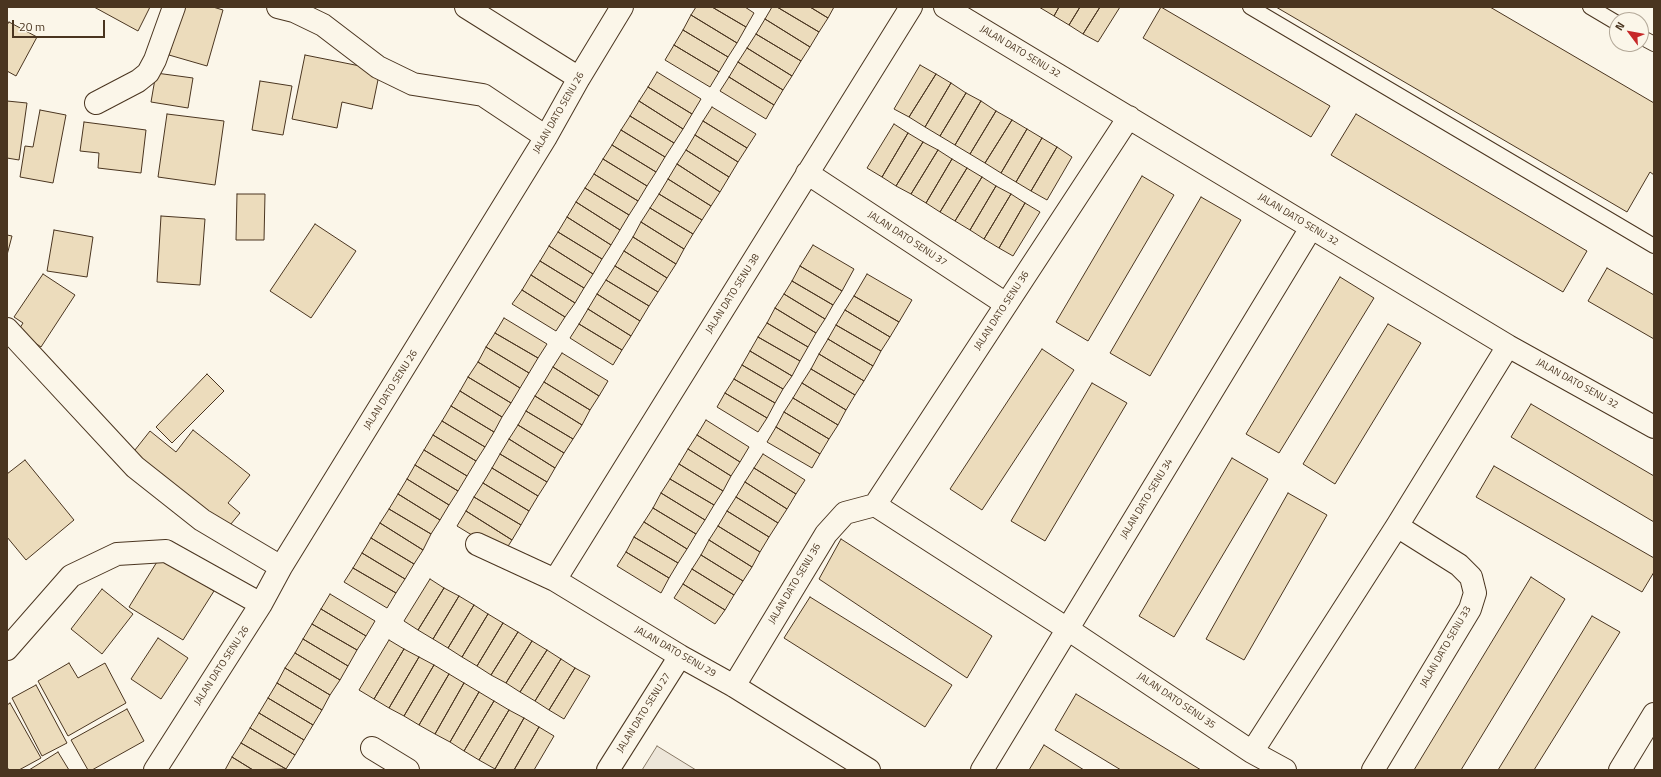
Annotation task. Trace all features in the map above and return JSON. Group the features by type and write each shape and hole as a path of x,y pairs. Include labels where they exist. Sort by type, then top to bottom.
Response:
{"street":[{"path":"96,103 138,81 148,73 156,60 174,7"},
{"path":"278,7 294,11 323,24 378,67 413,84 483,95 546,137"},
{"path":"466,7 579,78"},
{"name":"JALAN DATO SENU 26","path":"155,770 261,604 281,567 546,137 579,78 622,7"},
{"name":"JALAN DATO SENU 38","path":"555,580 911,7"},
{"name":"JALAN DATO SENU 32","path":"945,7 1508,346 1654,427"},
{"name":"JALAN DATO SENU 36","path":"734,686 826,534 845,513 875,505 1129,117"},
{"name":"JALAN DATO SENU 37","path":"807,174 1006,304"},
{"name":"JALAN DATO SENU 34","path":"982,770 1069,630 1311,228"},
{"path":"7,329 135,467 202,520 281,567"},
{"path":"1252,752 1397,526 1508,346"},
{"path":"875,505 1069,630"},
{"name":"JALAN DATO SENU 33","path":"1372,770 1470,609 1475,593 1471,577 1459,565 1397,526"},
{"name":"JALAN DATO SENU 29","path":"477,544 555,580 680,656 734,686 869,770"},
{"path":"7,649 71,576 117,554 166,551 261,604"},
{"name":"JALAN DATO SENU 35","path":"1069,630 1252,752 1285,770"},
{"name":"JALAN DATO SENU 27","path":"608,770 680,656"},
{"path":"1620,770 1654,714"},
{"path":"372,748 408,770"}],"lane":[{"path":"1250,7 1654,246"},
{"path":"1590,7 1609,18"}],"shaded area":[{"path":"657,746 696,770 642,770"}],"building":[{"path":"94,7 150,7 138,31"},
{"path":"183,7 213,7 223,10 207,66 169,55"},
{"path":"696,7 712,7 746,27 737,43 691,15"},
{"path":"712,7 745,7 754,13 746,27"},
{"path":"772,7 777,7 819,32 810,47 765,19"},
{"path":"777,7 810,7 828,18 819,32"},
{"path":"810,7 834,7 828,18"},
{"path":"1039,7 1059,7 1054,16"},
{"path":"1059,7 1080,7 1069,25 1054,16"},
{"path":"1080,7 1100,7 1083,34 1069,25"},
{"path":"1100,7 1120,7 1098,42 1083,34"},
{"path":"1161,7 1330,106 1311,137 1143,38"},
{"path":"1276,7 1490,7 1654,103 1654,175 1650,172 1627,212"},
{"path":"691,15 737,43 728,57 683,30"},
{"path":"765,19 810,47 801,61 756,34"},
{"path":"9,22 37,37 16,76 7,71 7,25"},
{"path":"683,30 728,57 719,72 674,45"},
{"path":"756,34 801,61 792,76 747,48"},
{"path":"674,45 719,72 710,87 665,60"},
{"path":"747,48 792,76 783,90 738,62"},
{"path":"305,55 380,70 372,109 342,102 337,128 292,119"},
{"path":"738,62 783,90 774,105 729,77"},
{"path":"920,65 936,74 909,117 894,109"},
{"path":"657,72 701,99 692,114 648,87"},
{"path":"156,73 193,78 188,108 151,102"},
{"path":"936,74 951,83 925,127 909,117"},
{"path":"729,77 774,105 766,119 720,91"},
{"path":"260,81 292,86 283,135 252,130"},
{"path":"951,83 966,93 940,136 925,127"},
{"path":"648,87 692,114 683,129 639,101"},
{"path":"966,93 981,101 955,145 940,136"},
{"path":"7,101 27,103 19,160 7,158"},
{"path":"639,101 683,129 674,143 630,116"},
{"path":"981,101 996,111 970,154 955,145"},
{"path":"712,107 756,134 747,148 703,121"},
{"path":"40,110 66,115 53,183 20,177 25,146 33,147"},
{"path":"996,111 1012,120 985,163 970,154"},
{"path":"167,114 224,121 215,185 158,177"},
{"path":"1356,114 1587,251 1563,292 1331,155"},
{"path":"630,116 674,143 665,157 621,130"},
{"path":"1012,120 1027,129 1001,173 985,163"},
{"path":"703,121 747,148 738,162 695,135"},
{"path":"84,122 146,130 141,173 98,168 99,153 80,151"},
{"path":"894,124 908,133 882,177 867,168"},
{"path":"1027,129 1042,138 1016,182 1001,173"},
{"path":"621,130 665,157 656,172 612,145"},
{"path":"908,133 923,142 896,186 882,177"},
{"path":"695,135 738,162 729,177 686,150"},
{"path":"1042,138 1057,147 1031,191 1016,182"},
{"path":"923,142 938,150 911,194 896,186"},
{"path":"612,145 656,172 647,186 603,159"},
{"path":"1057,147 1072,157 1047,200 1031,191"},
{"path":"686,150 729,177 720,192 677,164"},
{"path":"938,150 952,159 926,203 911,194"},
{"path":"603,159 647,186 638,201 594,174"},
{"path":"952,159 967,168 940,212 926,203"},
{"path":"677,164 720,192 711,206 668,179"},
{"path":"967,168 982,177 955,221 940,212"},
{"path":"594,174 638,201 629,215 585,188"},
{"path":"1142,176 1174,195 1088,341 1056,322"},
{"path":"982,177 996,186 970,230 955,221"},
{"path":"668,179 711,206 702,220 659,194"},
{"path":"996,186 1011,194 984,239 970,230"},
{"path":"585,188 629,215 620,230 576,202"},
{"path":"237,194 265,194 264,240 236,240"},
{"path":"659,194 702,220 693,234 650,208"},
{"path":"1011,194 1025,203 999,248 984,239"},
{"path":"1201,197 1241,220 1150,376 1110,353"},
{"path":"576,202 620,230 611,245 567,217"},
{"path":"1025,203 1040,212 1013,256 999,248"},
{"path":"650,208 693,234 684,249 641,222"},
{"path":"161,216 205,219 200,285 157,282"},
{"path":"567,217 611,245 602,259 558,232"},
{"path":"641,222 684,249 676,264 633,237"},
{"path":"315,224 356,251 311,318 270,291"},
{"path":"54,230 93,237 87,277 47,271"},
{"path":"558,232 602,259 593,274 549,246"},
{"path":"7,235 12,236 7,255"},
{"path":"633,237 676,264 667,278 624,251"},
{"path":"813,245 854,269 842,291 800,266"},
{"path":"549,246 593,274 584,288 540,261"},
{"path":"624,251 667,278 658,292 615,266"},
{"path":"540,261 584,288 575,303 531,275"},
{"path":"615,266 658,292 649,306 606,280"},
{"path":"800,266 842,291 833,305 792,281"},
{"path":"1607,268 1654,295 1654,339 1588,301"},
{"path":"43,274 75,295 41,347 18,331 23,323 14,317"},
{"path":"867,274 912,300 899,322 854,296"},
{"path":"531,275 575,303 565,317 522,290"},
{"path":"1340,277 1374,298 1279,453 1246,434"},
{"path":"606,280 649,306 640,321 597,294"},
{"path":"792,281 833,305 825,319 784,294"},
{"path":"522,290 565,317 556,331 512,304"},
{"path":"597,294 640,321 631,336 588,309"},
{"path":"784,294 825,319 816,333 775,308"},
{"path":"854,296 899,322 890,337 845,310"},
{"path":"775,308 816,333 808,347 767,323"},
{"path":"588,309 631,336 622,350 579,324"},
{"path":"845,310 890,337 881,351 836,325"},
{"path":"504,318 547,344 538,358 495,333"},
{"path":"767,323 808,347 800,361 758,337"},
{"path":"579,324 622,350 613,365 570,338"},
{"path":"1388,324 1421,343 1335,484 1303,464"},
{"path":"836,325 881,351 873,366 828,339"},
{"path":"495,333 538,358 529,373 486,347"},
{"path":"758,337 800,361 792,376 750,351"},
{"path":"828,339 873,366 864,381 819,354"},
{"path":"486,347 529,373 520,388 478,362"},
{"path":"1042,349 1074,370 982,510 950,489"},
{"path":"750,351 792,376 783,389 742,365"},
{"path":"562,353 608,381 599,396 553,367"},
{"path":"819,354 864,381 855,395 811,369"},
{"path":"478,362 520,388 511,403 468,377"},
{"path":"742,365 783,389 775,403 734,379"},
{"path":"553,367 599,396 590,410 544,382"},
{"path":"811,369 855,395 846,410 802,383"},
{"path":"207,374 224,391 172,443 156,427"},
{"path":"468,377 511,403 502,417 460,391"},
{"path":"734,379 775,403 767,418 725,393"},
{"path":"544,382 590,410 582,425 535,396"},
{"path":"802,383 846,410 838,425 793,398"},
{"path":"1092,383 1127,403 1045,541 1011,521"},
{"path":"460,391 502,417 494,432 451,406"},
{"path":"725,393 767,418 758,432 717,407"},
{"path":"535,396 582,425 573,439 526,411"},
{"path":"793,398 838,425 829,439 784,412"},
{"path":"1531,404 1654,476 1654,522 1511,437"},
{"path":"451,406 494,432 485,447 442,421"},
{"path":"526,411 573,439 564,453 518,425"},
{"path":"784,412 829,439 820,454 776,427"},
{"path":"706,420 749,447 740,462 697,435"},
{"path":"442,421 485,447 476,461 433,435"},
{"path":"518,425 564,453 555,468 509,439"},
{"path":"776,427 820,454 812,468 767,442"},
{"path":"193,430 250,475 228,503 240,513 226,530 131,455 150,431 176,452"},
{"path":"433,435 476,461 467,476 424,450"},
{"path":"697,435 740,462 731,476 688,449"},
{"path":"509,439 555,468 547,482 500,454"},
{"path":"688,449 731,476 723,491 679,464"},
{"path":"424,450 467,476 458,491 415,465"},
{"path":"500,454 547,482 538,496 492,468"},
{"path":"763,454 805,480 796,494 754,468"},
{"path":"1232,458 1268,479 1174,637 1139,616"},
{"path":"25,460 74,520 26,560 7,537 7,474"},
{"path":"679,464 723,491 714,505 670,479"},
{"path":"415,465 458,491 449,505 407,479"},
{"path":"1494,466 1654,558 1654,572 1642,592 1476,497"},
{"path":"492,468 538,496 529,511 483,483"},
{"path":"754,468 796,494 787,509 745,482"},
{"path":"407,479 449,505 440,520 398,494"},
{"path":"670,479 714,505 705,520 661,493"},
{"path":"745,482 787,509 778,523 736,497"},
{"path":"483,483 529,511 521,525 474,497"},
{"path":"661,493 705,520 696,534 653,508"},
{"path":"1288,493 1327,515 1244,660 1206,639"},
{"path":"398,494 440,520 431,534 389,509"},
{"path":"474,497 521,525 512,540 466,511"},
{"path":"736,497 778,523 769,537 727,511"},
{"path":"653,508 696,534 687,549 644,522"},
{"path":"389,509 431,534 423,550 380,523"},
{"path":"466,511 512,540 503,554 457,526"},
{"path":"727,511 769,537 760,552 718,526"},
{"path":"644,522 687,549 678,563 634,537"},
{"path":"380,523 423,550 414,564 371,538"},
{"path":"718,526 760,552 752,567 709,540"},
{"path":"634,537 678,563 669,578 626,552"},
{"path":"371,538 414,564 405,579 362,553"},
{"path":"841,539 992,636 967,678 819,579"},
{"path":"709,540 752,567 743,581 701,555"},
{"path":"626,552 669,578 661,593 617,566"},
{"path":"362,553 405,579 396,593 353,568"},
{"path":"701,555 743,581 734,595 692,569"},
{"path":"160,557 214,591 183,640 129,607"},
{"path":"353,568 396,593 387,608 344,582"},
{"path":"692,569 734,595 725,610 683,584"},
{"path":"1531,577 1565,599 1461,770 1414,770"},
{"path":"430,579 444,588 418,630 404,621"},
{"path":"683,584 725,610 715,624 674,598"},
{"path":"444,588 459,596 433,639 418,630"},
{"path":"102,589 133,614 102,654 71,629"},
{"path":"330,594 375,621 366,636 321,609"},
{"path":"459,596 474,605 448,648 433,639"},
{"path":"810,597 952,685 925,727 784,638"},
{"path":"474,605 488,614 462,657 448,648"},
{"path":"321,609 366,636 357,650 312,624"},
{"path":"488,614 503,623 477,666 462,657"},
{"path":"1592,616 1620,632 1534,770 1498,770"},
{"path":"503,623 518,632 491,675 477,666"},
{"path":"312,624 357,650 348,666 303,639"},
{"path":"518,632 532,641 506,683 491,675"},
{"path":"158,638 188,658 161,699 131,679"},
{"path":"303,639 348,666 340,680 295,653"},
{"path":"389,640 404,649 374,699 359,690"},
{"path":"532,641 547,650 520,692 506,683"},
{"path":"404,649 419,657 389,708 374,699"},
{"path":"547,650 561,659 535,701 520,692"},
{"path":"295,653 340,680 330,695 285,668"},
{"path":"419,657 434,665 404,716 389,708"},
{"path":"561,659 575,668 549,710 535,701"},
{"path":"69,663 78,678 105,663 126,703 68,736 38,681"},
{"path":"434,665 449,674 419,725 404,716"},
{"path":"285,668 330,695 322,710 277,683"},
{"path":"575,668 590,676 564,719 549,710"},
{"path":"449,674 464,683 435,734 419,725"},
{"path":"277,683 322,710 313,725 268,698"},
{"path":"464,683 479,692 450,742 435,734"},
{"path":"36,685 67,743 42,756 12,698"},
{"path":"479,692 494,701 464,751 450,742"},
{"path":"1076,694 1201,770 1121,770 1055,730"},
{"path":"268,698 313,725 304,740 259,713"},
{"path":"494,701 509,710 479,760 464,751"},
{"path":"10,703 41,758 19,770 9,770 7,767 7,705"},
{"path":"127,709 144,741 92,770 88,770 71,740"},
{"path":"509,710 524,718 495,769 479,760"},
{"path":"259,713 304,740 295,755 250,728"},
{"path":"524,718 539,727 514,770 495,769"},
{"path":"539,727 554,736 534,770 514,770"},
{"path":"250,728 295,755 286,769 241,743"},
{"path":"241,743 286,769 253,770 232,757"},
{"path":"1044,745 1084,770 1029,770"},
{"path":"58,752 69,770 29,770"},
{"path":"232,757 253,770 225,770"}]}
